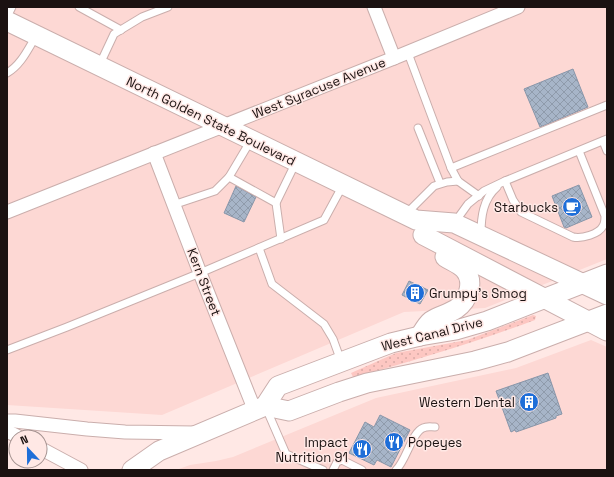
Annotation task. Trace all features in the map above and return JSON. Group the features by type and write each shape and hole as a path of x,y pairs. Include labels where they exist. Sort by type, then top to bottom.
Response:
{"main road":[{"name":"North Golden State Boulevard","path":"7,22 343,185 415,223 588,322 607,331"},
{"name":"North Golden State Boulevard","path":"415,223 454,223 607,295"},
{"path":"415,223 433,250 465,270 470,281 470,288 466,298 460,306 448,314 430,322 420,336"},
{"name":"West Canal Drive","path":"260,408 278,386 341,361 390,343 471,326 607,274"},
{"path":"132,470 159,451 260,408 289,411 367,383 508,352 607,314"}],"street":[{"path":"374,7 394,58"},
{"name":"West Syracuse Avenue","path":"7,212 408,53 518,7"},
{"name":"Kern Street","path":"154,153 200,273 260,408"},
{"path":"7,421 125,432 200,433"},
{"path":"48,452 81,470"}],"lane":[{"path":"7,18 12,7"},
{"path":"79,7 121,30"},
{"path":"99,66 114,34 142,17 168,7"},
{"path":"7,73 20,62 36,35"},
{"path":"408,53 451,168 458,181 479,196"},
{"path":"451,168 607,105"},
{"path":"418,128 440,183"},
{"path":"174,205 215,191 229,177 251,140"},
{"path":"454,223 468,204 484,191 505,181 605,140 607,151"},
{"path":"505,181 517,207 523,213 573,237 580,238 598,231 603,227 605,216 579,150"},
{"path":"281,239 276,203 296,162"},
{"path":"229,177 276,203"},
{"path":"415,223 429,190 440,183 458,181"},
{"path":"481,236 483,208 492,191 505,181"},
{"path":"7,350 200,273 324,220 343,185"},
{"path":"259,248 272,284 324,324 333,339 341,361"},
{"path":"260,408 286,454 323,470"},
{"path":"396,470 401,464 418,431 425,427 435,427"},
{"path":"332,470 337,462 342,460 362,470"}],"shaded area":[{"path":"7,7 607,7 607,259 485,308 404,312 162,415 7,405"},
{"path":"533,315 536,316 535,320 445,351 353,377 351,373 396,353 467,340"},
{"path":"591,340 607,347 607,470 176,470 190,465 233,457 376,398 516,368"}],"building":[{"path":"573,69 588,107 540,127 524,89"},
{"name":"Starbucks","path":"579,185 592,217 566,228 564,227 552,196"},
{"path":"236,186 256,197 244,222 224,213"},
{"name":"Grumpy's Smog","path":"409,281 428,290 420,304 402,295"},
{"name":"Western Dental","path":"548,373 562,414 556,416 556,418 516,432 515,430 511,432 496,391"},
{"path":"380,415 410,430 391,467 377,460 374,465 349,453 365,422 374,427"}],"place":[{"name":"Starbucks","path":"572,207"},
{"name":"Grumpy's Smog","path":"415,293"},
{"name":"Western Dental","path":"529,402"},
{"name":"Popeyes","path":"394,442"},
{"name":"Impact Nutrition 91","path":"362,449"}]}
